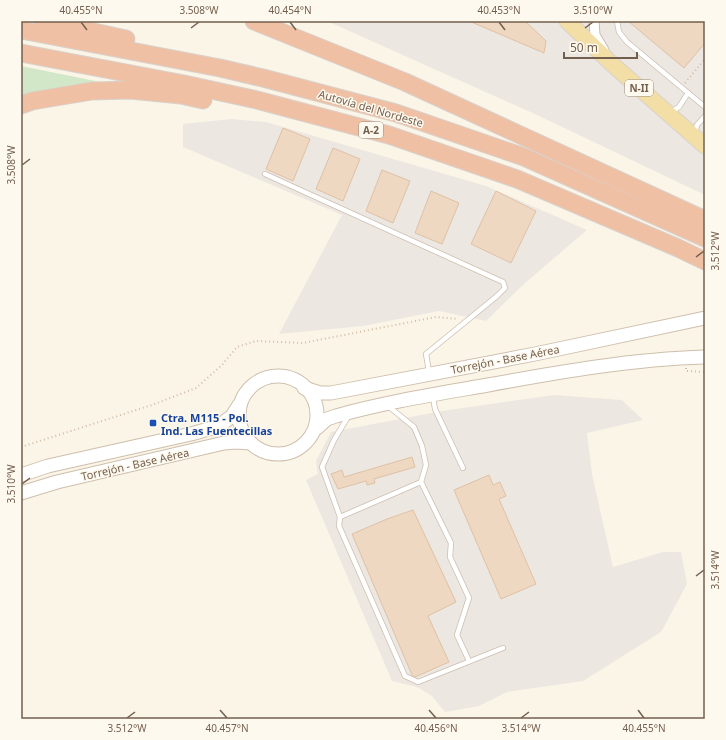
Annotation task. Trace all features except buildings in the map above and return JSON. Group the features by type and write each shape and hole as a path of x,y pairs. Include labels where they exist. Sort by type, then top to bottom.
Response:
{"highway":[{"path":"43,21 139,41 220,68"},
{"path":"254,21 405,82 705,220"},
{"name":"Autovía del Nordeste","path":"21,30 220,68 396,113 524,157 705,238"},
{"name":"Autovía del Nordeste","path":"21,53 184,84 257,100 389,135 517,179 705,261"},
{"path":"21,105 32,101 92,91 130,90 181,96 389,135"}],"main road":[{"name":"N-II","path":"567,21 612,64 701,143"},
{"name":"Torrejón - Base Aérea","path":"304,388 320,393 331,393 542,352 705,318"},
{"name":"Torrejón - Base Aérea","path":"316,428 327,419 351,412 433,395 527,378 645,361 705,357"},
{"path":"274,376 294,380 304,388 313,399 317,410 318,420 316,428 308,441 295,451 280,455 264,452 251,443 239,426 239,405 247,388 264,378 274,376"},
{"name":"Torrejón - Base Aérea","path":"21,475 48,466 191,434 219,426 232,416 239,405"},
{"name":"Torrejón - Base Aérea","path":"21,493 57,482 224,443 251,443"}],"street":[{"path":"594,21 595,35 612,64"}],"lane":[{"path":"617,21 619,32 627,42 705,107"},
{"path":"667,113 674,111 679,107 688,93"},
{"path":"701,143 697,125 705,116"},
{"path":"266,174 503,282 505,288 497,296 426,354 429,374"},
{"path":"433,395 435,409 463,468"},
{"path":"386,405 414,427 422,446 426,466 421,482 451,543 450,557 469,598 457,635 469,661"},
{"path":"351,412 334,440 322,467 340,517 339,526 405,676 418,682 503,648"},
{"path":"340,517 421,482"}],"path":[{"path":"682,87 705,59"},
{"path":"21,447 152,405 196,388 222,365 237,348 256,341 303,343 436,317 468,320"},
{"path":"686,371 705,372"}],"shaded area":[{"path":"327,21 705,21 705,195 537,115"},
{"path":"231,119 266,122 486,186 587,230 525,283 486,321 439,311 363,326 279,334 342,215 183,147 183,124"},
{"path":"554,395 622,400 643,420 587,433 592,474 613,567 663,552 681,552 687,584 661,632 583,681 507,692 479,706 445,712 432,696 417,687 392,681 306,480 318,474 316,461 331,432 442,411"}],"green space":[{"path":"21,66 120,86 21,98"}],"place":[{"name":"Ctra. M115 - Pol. Ind. Las Fuentecillas","path":"153,423"}]}
